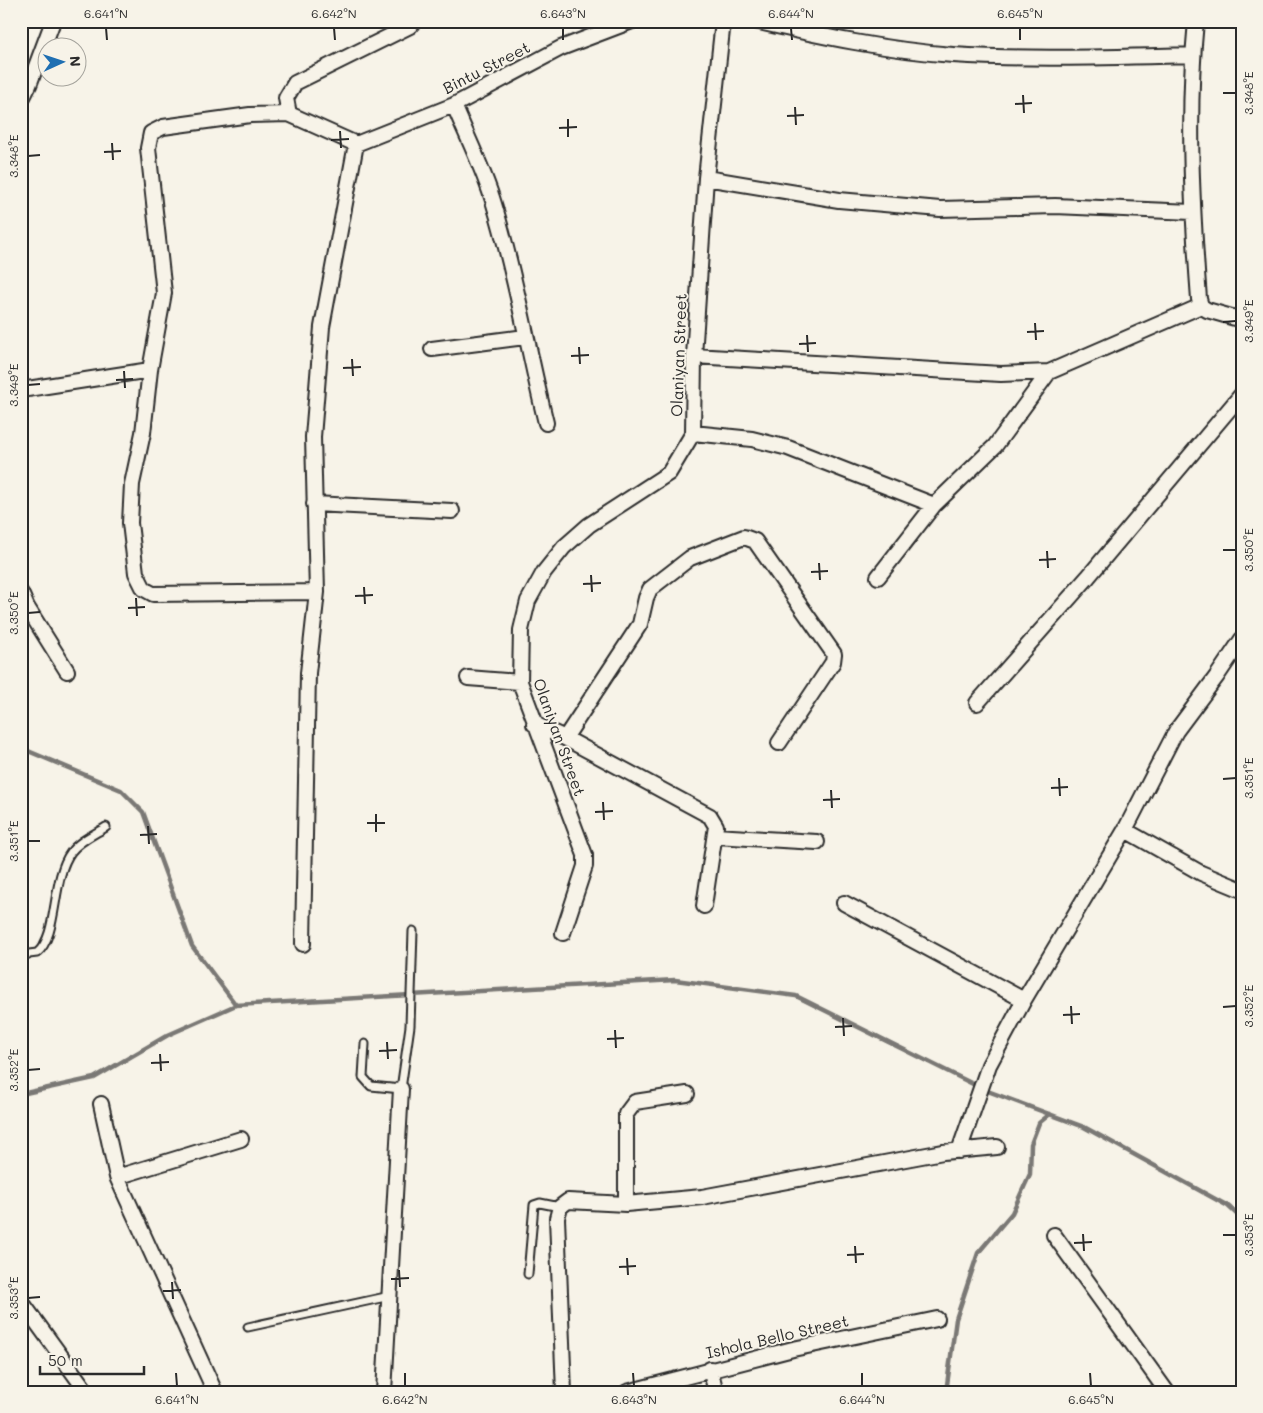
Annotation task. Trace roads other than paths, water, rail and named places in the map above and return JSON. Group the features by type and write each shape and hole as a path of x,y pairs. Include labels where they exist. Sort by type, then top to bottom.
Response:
{"street":[{"path":"21,101 30,86 53,21"},
{"path":"289,114 286,98 294,84 410,26 414,21"},
{"name":"Bintu Street","path":"356,144 454,105 561,48 632,21"},
{"name":"Olaniyan Street","path":"563,933 585,866 585,855 534,724 520,682 521,630 528,601 544,572 564,547 589,524 669,473 693,432 694,356 706,178 723,21"},
{"path":"755,21 841,41 953,55 1074,58 1193,55"},
{"path":"1196,21 1193,55 1192,212 1199,299 1201,306 1207,310 1242,320"},
{"path":"454,105 493,202 512,267 525,337 546,423"},
{"path":"303,944 308,673 317,592 313,437 322,327 356,144 289,114 250,114 163,127 151,133 148,148 164,293 150,370 143,433 132,484 130,523 136,573 144,588 153,594 317,592"},
{"path":"706,178 838,200 940,209 1055,206 1192,212"},
{"path":"694,356 1001,374 1050,372 1201,306"},
{"path":"432,349 525,337"},
{"path":"21,390 150,370"},
{"path":"878,577 934,505 995,446 1050,372"},
{"path":"977,703 1088,577 1242,394"},
{"path":"693,432 752,439 788,448 934,505"},
{"path":"314,504 452,511"},
{"path":"565,738 640,624 650,589 690,558 744,536 755,541 834,654 833,662 779,744"},
{"path":"21,593 27,607 67,671"},
{"path":"959,1151 989,1065 1024,1000 1125,830 1176,731 1242,639"},
{"path":"468,678 520,682"},
{"path":"534,724 565,738 710,816 716,826 704,906"},
{"path":"1125,830 1201,873 1242,890"},
{"path":"715,836 817,842"},
{"path":"844,903 1024,1000"},
{"path":"384,1392 401,1089"},
{"path":"626,1204 626,1114 636,1102 687,1094"},
{"path":"101,1104 117,1177 215,1392"},
{"path":"117,1177 241,1139"},
{"path":"564,1392 558,1218 560,1207 568,1201 626,1204 702,1197 861,1166 997,1147"},
{"path":"1054,1235 1167,1392"},
{"path":"21,1301 87,1392"},
{"name":"Ishola Bello Street","path":"627,1392 793,1349 937,1319"},
{"path":"710,1369 716,1392"}],"lane":[{"path":"21,955 37,953 47,940 57,886 65,862 73,850 106,827"},
{"path":"365,1044 363,1077 371,1086 401,1089 410,1026 413,931"},
{"path":"528,1274 534,1205 540,1203 560,1207"},
{"path":"248,1327 390,1296"}],"waterway":[{"path":"21,748 121,790 143,812 192,946 236,1005"},
{"path":"21,1094 94,1078 168,1035 236,1005 675,980 796,996 985,1090 1084,1127 1228,1206 1242,1219"},
{"path":"946,1392 956,1319 978,1253 1012,1213 1030,1174 1031,1144 1039,1123 1050,1114"}]}
